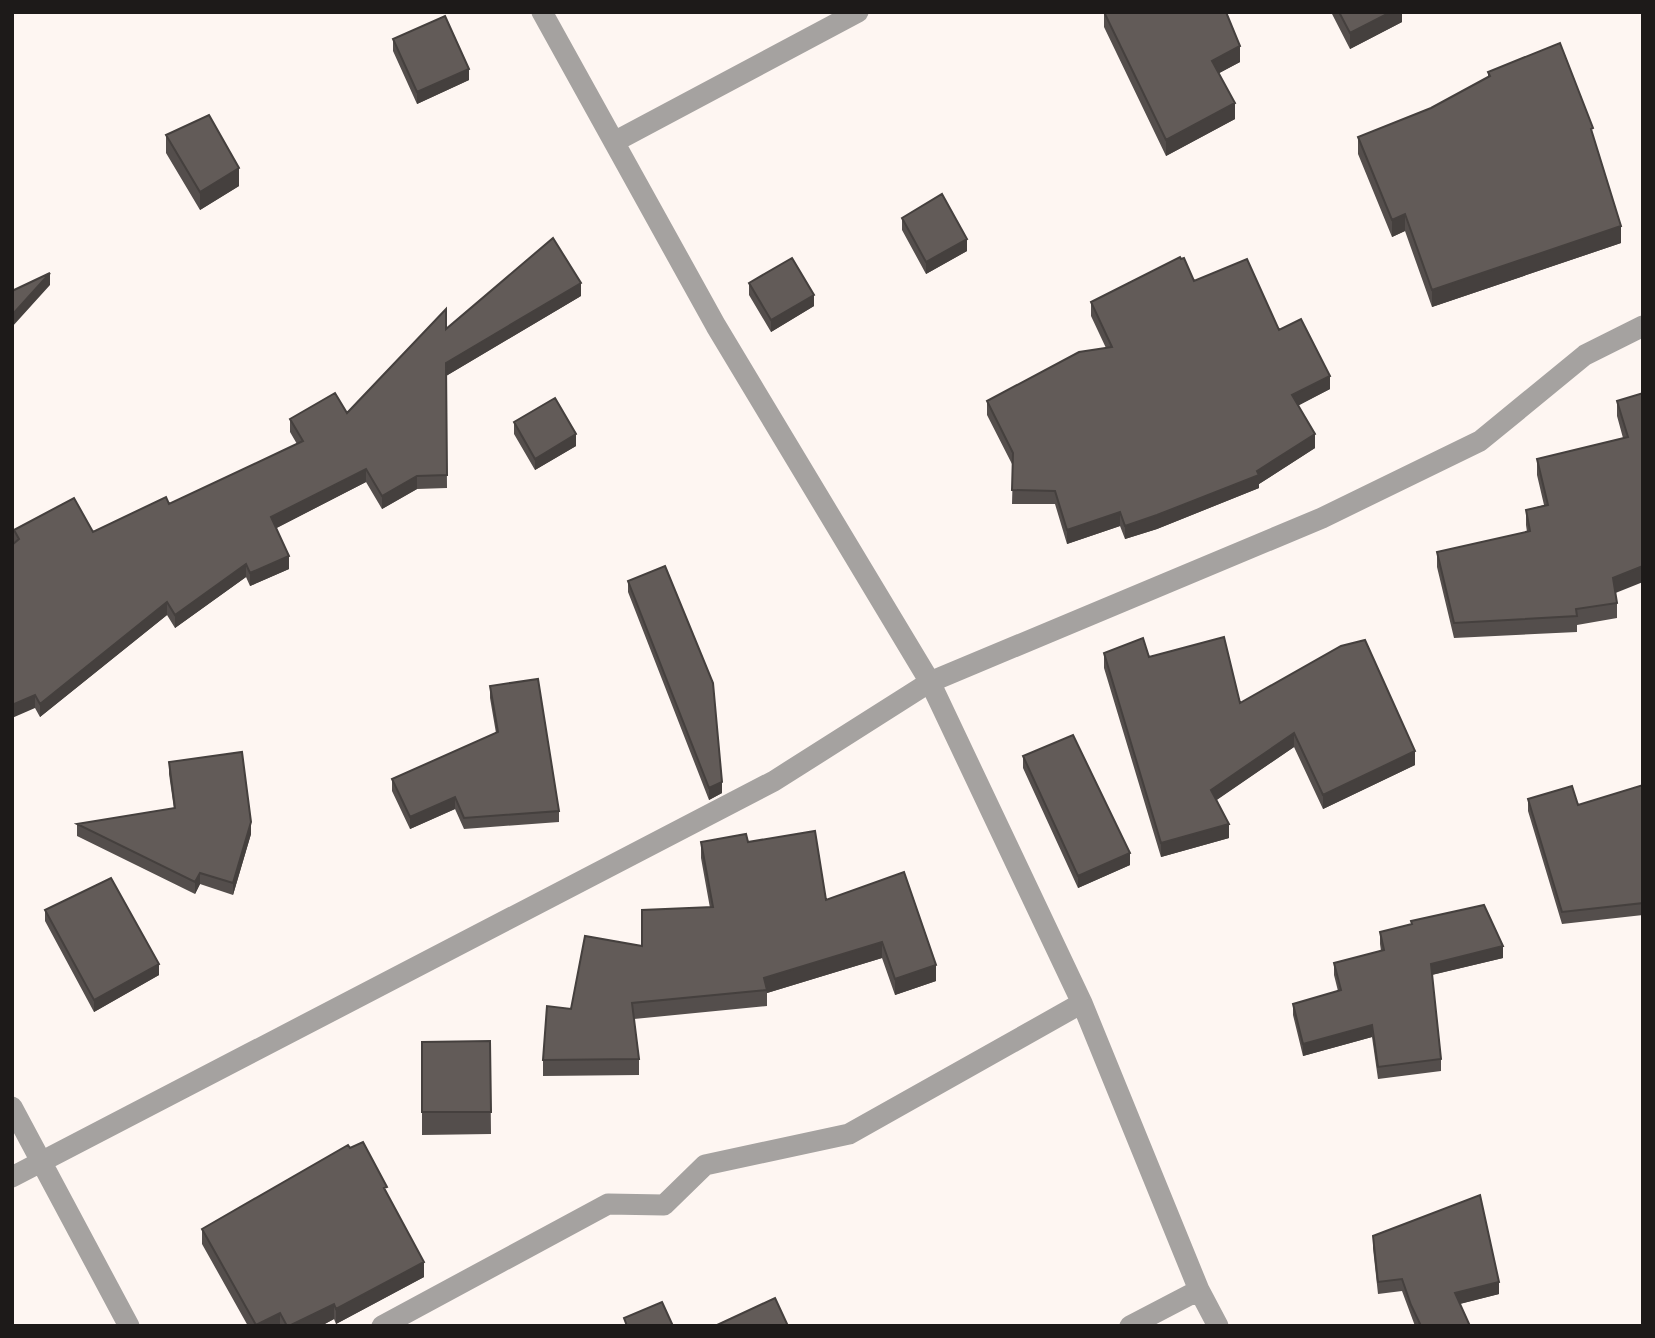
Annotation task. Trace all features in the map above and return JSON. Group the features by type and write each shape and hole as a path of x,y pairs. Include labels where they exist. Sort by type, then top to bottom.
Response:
{"street":[{"path":"542,12 716,326 930,682 1082,1003 1199,1290 1218,1326"},
{"path":"614,142 858,12"},
{"path":"12,1177 774,781 930,682 1322,518 1480,441 1585,355 1643,326"},
{"path":"382,1326 608,1204 664,1205 705,1165 849,1135 1082,1003"},
{"path":"12,1107 129,1326"},
{"path":"1129,1326 1199,1290"}],"building":[{"path":"1104,12 1226,12 1240,46 1212,61 1235,103 1166,140"},
{"path":"1339,12 1391,12 1350,33"},
{"path":"445,16 469,69 417,92 393,39"},
{"path":"1560,43 1593,128 1591,129 1621,226 1432,290 1405,214 1392,220 1358,137 1431,108 1490,76 1488,72"},
{"path":"209,115 239,168 200,192 166,135"},
{"path":"942,194 967,239 926,262 902,218"},
{"path":"553,238 581,283 446,363 447,475 417,476 382,496 366,469 271,517 289,556 250,573 246,564 175,615 167,602 40,704 35,695 12,705 12,545 19,539 14,530 74,498 93,532 166,497 169,504 303,441 290,419 335,393 347,413 446,309 446,329"},
{"path":"1180,257 1184,258 1194,281 1247,259 1279,330 1301,319 1330,376 1292,395 1315,434 1257,471 1259,475 1157,515 1125,526 1120,512 1067,530 1055,491 1012,490 1013,453 987,401 1079,352 1112,347 1091,302"},
{"path":"792,258 814,295 771,320 749,283"},
{"path":"50,273 12,315 12,291"},
{"path":"1643,393 1643,566 1613,578 1617,603 1576,609 1577,616 1454,623 1437,552 1530,531 1526,510 1548,505 1537,459 1628,437 1617,401"},
{"path":"555,398 576,434 535,459 514,422"},
{"path":"665,566 713,683 722,782 709,788 628,581"},
{"path":"1224,637 1240,703 1341,646 1365,640 1415,751 1323,795 1294,733 1211,790 1229,824 1161,843 1104,653 1143,638 1149,657"},
{"path":"538,679 559,811 464,818 455,797 410,817 392,779 498,732 490,686"},
{"path":"1073,735 1130,853 1078,876 1023,756"},
{"path":"242,752 251,822 233,883 200,873 195,882 77,824 175,808 169,762"},
{"path":"1643,785 1643,903 1562,912 1528,799 1572,786 1578,805"},
{"path":"815,831 826,900 904,872 936,965 895,979 882,942 764,978 767,990 632,1003 639,1059 543,1060 547,1006 571,1009 585,936 642,946 642,910 713,907 701,842 746,834 748,842"},
{"path":"111,878 159,964 94,1000 45,910"},
{"path":"1484,905 1503,946 1431,964 1441,1059 1378,1067 1372,1025 1303,1044 1293,1004 1341,990 1334,963 1384,950 1380,932 1412,924 1411,921"},
{"path":"490,1041 491,1112 422,1112 422,1042"},
{"path":"363,1142 387,1187 384,1188 424,1262 336,1309 334,1304 289,1326 280,1313 256,1325 202,1229 348,1145 350,1148"},
{"path":"1480,1195 1499,1282 1455,1293 1470,1326 1421,1326 1402,1279 1378,1282 1373,1236"},
{"path":"775,1298 788,1326 715,1326"},
{"path":"662,1302 673,1326 627,1326 624,1318"}]}
